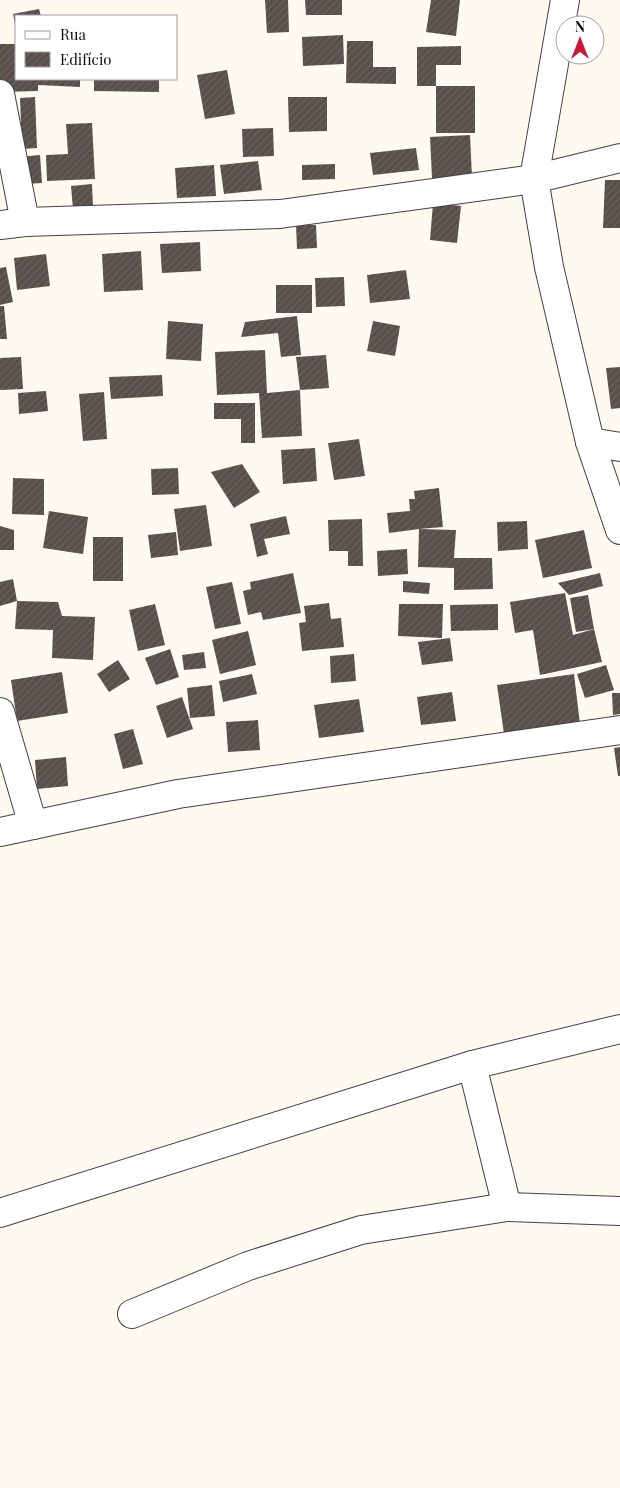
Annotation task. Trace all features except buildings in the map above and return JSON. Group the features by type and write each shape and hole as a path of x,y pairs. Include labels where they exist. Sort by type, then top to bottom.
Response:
{"street":[{"path":"565,0 534,179 549,267 590,442 620,530"},
{"path":"0,94 12,223 280,214 534,179 620,158"},
{"path":"590,442 620,447"},
{"path":"0,712 33,825"},
{"path":"0,832 178,794 620,730"},
{"path":"0,1213 472,1065 620,1028"},
{"path":"472,1065 507,1207"},
{"path":"132,1314 248,1266 362,1230 507,1207 620,1211"}]}
